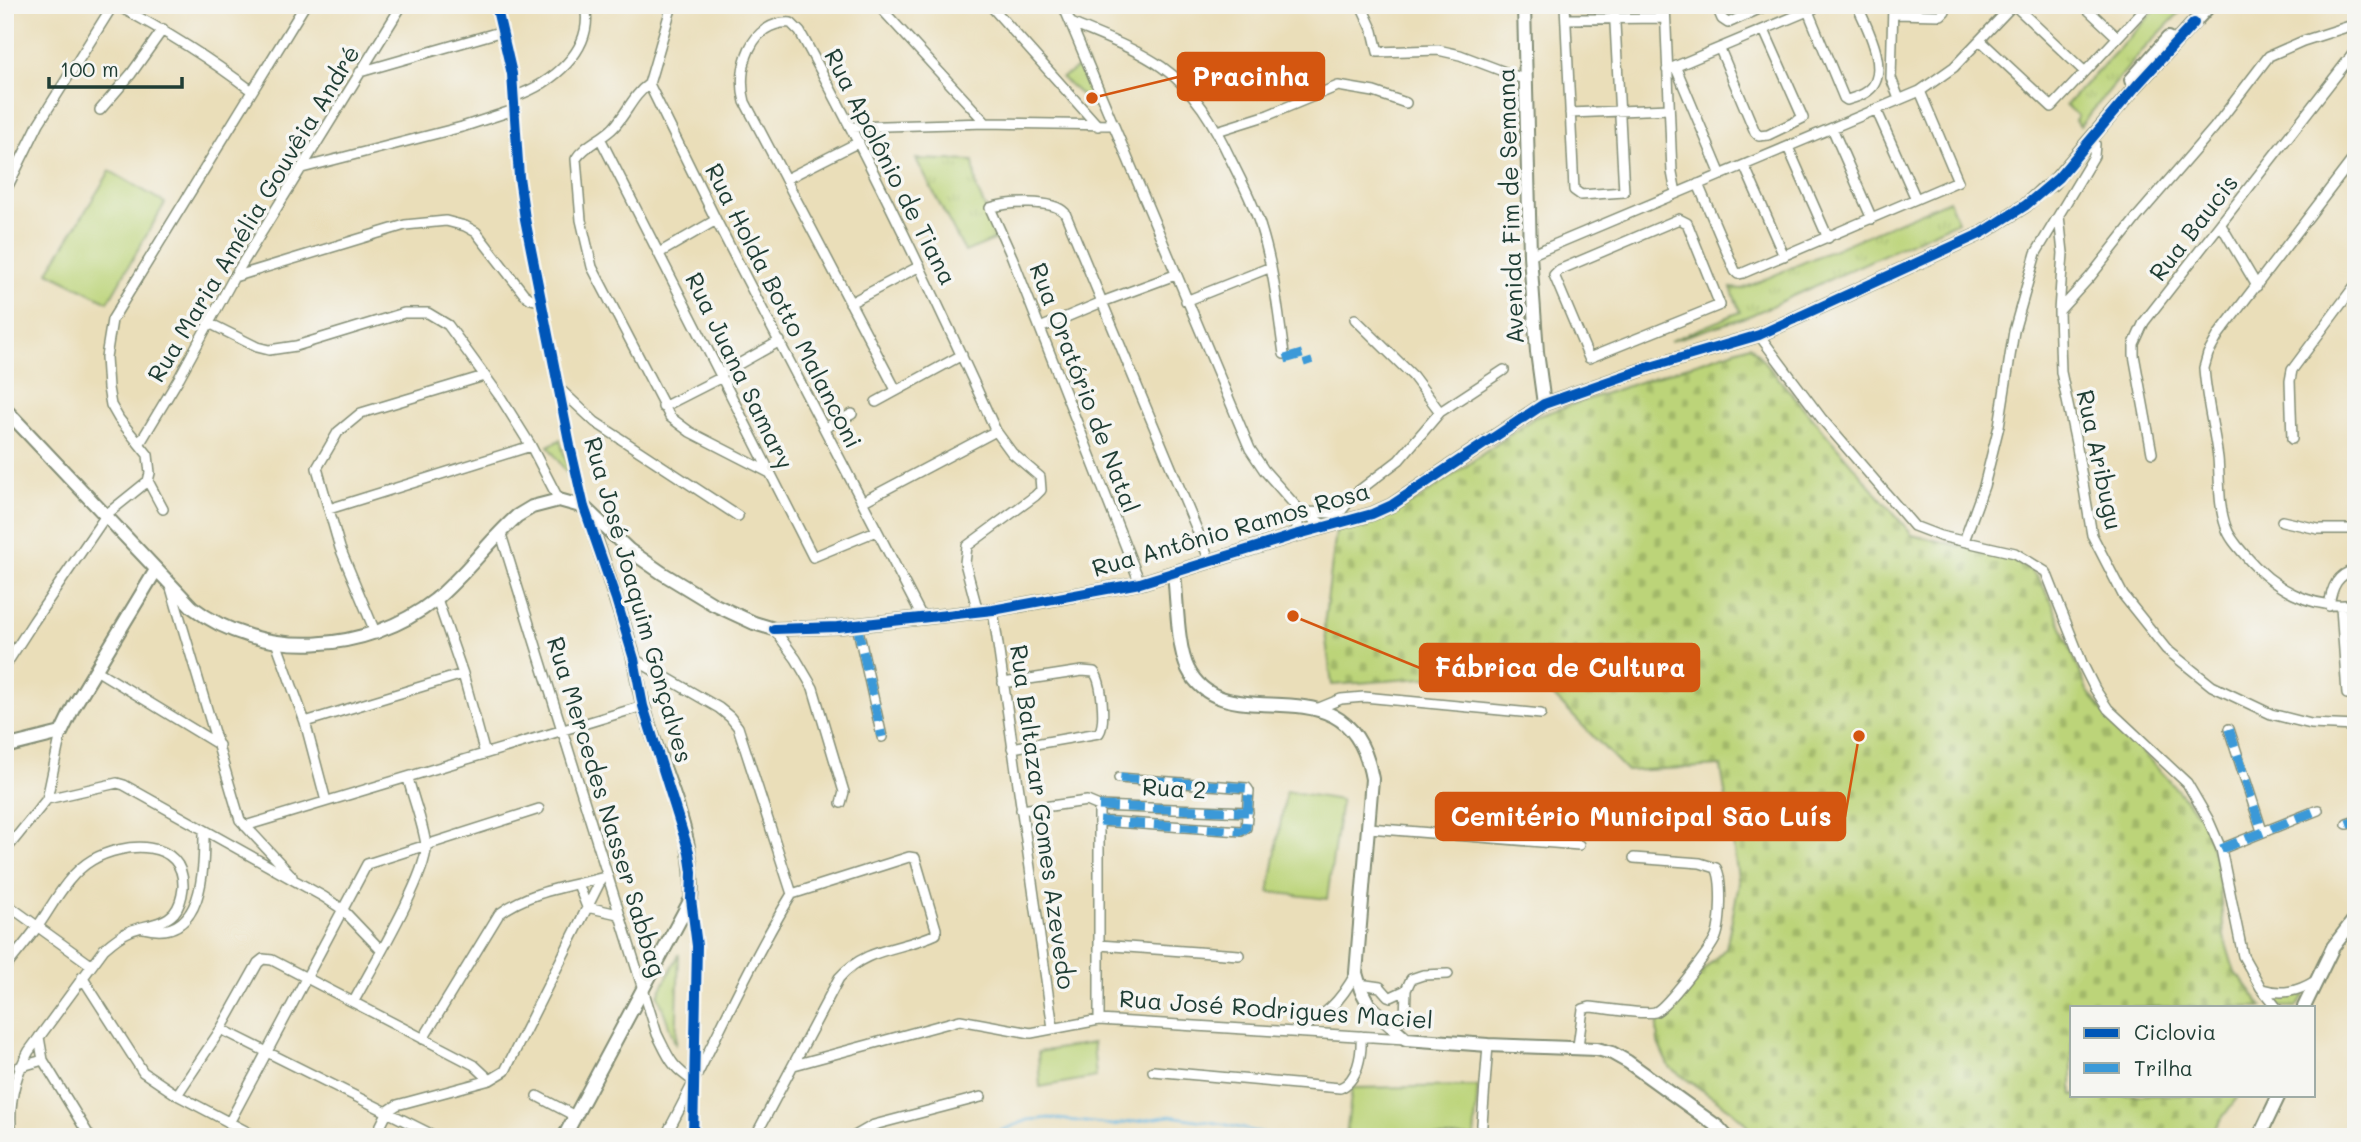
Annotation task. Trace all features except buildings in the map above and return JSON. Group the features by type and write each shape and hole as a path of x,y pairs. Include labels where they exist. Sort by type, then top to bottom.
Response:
{"main road":[{"name":"Avenida Fim de Semana","path":"1524,5 1530,255 1537,352 1544,404"},
{"name":"Rua Antônio Ramos Rosa","path":"774,629 858,625 993,611 1140,583 1295,534 1372,514 1392,505 1544,404 1647,368 1759,335 1964,243 2026,205 2043,188 2057,168 2173,45 2203,8"},
{"path":"8,414 107,514 171,586 206,618 276,642 326,643 376,634 417,613 437,598 499,531 517,516 532,507 559,500 584,507 629,550 713,604 774,629"},
{"name":"Rua José Joaquim Gonçalves","path":"584,507 613,589 634,659 643,706 689,852 692,872 691,899"},
{"path":"5,747 61,733 156,570"},
{"path":"1174,573 1183,655 1188,670 1199,684 1218,696 1239,702 1319,708 1350,728 1362,745 1372,779 1357,978 1370,1005 1406,1039"},
{"path":"564,1137 691,899"},
{"path":"2304,1006 2333,947 2356,916"},
{"name":"Rua José Rodrigues Maciel","path":"1406,1039 1488,1045 1578,1046 1612,1053 1628,1062 1727,1137"},
{"path":"2259,1137 2278,1096"}],"street":[{"path":"5,192 39,122 114,5 163,29 215,62 251,91"},
{"path":"163,509 148,481 148,454 111,405 106,357 112,320 306,5"},
{"name":"Rua Maria Amélia Gouvêia André","path":"139,443 207,322 401,5"},
{"name":"Rua José Joaquim Gonçalves","path":"496,5 512,74 525,219 584,507"},
{"path":"513,97 536,89 560,73 581,43 586,28 585,5"},
{"path":"878,5 986,123"},
{"path":"990,5 1098,126"},
{"path":"1063,5 1250,449 1264,470 1301,512 1326,526"},
{"path":"1360,5 1369,21 1378,52 1438,50 1460,55 1526,80"},
{"path":"1566,5 1575,193 1581,195 1624,192 1614,5"},
{"path":"1665,5 1672,69 1669,109 1676,193"},
{"path":"1716,5 1722,19 1728,23 1767,5"},
{"path":"1672,69 1822,5"},
{"path":"1808,11 1847,100 1871,89 1878,62 1877,50 1857,5"},
{"path":"1899,99 1891,78 1893,10 1941,15 1944,14 1945,5"},
{"path":"1530,255 1920,91 1944,75 2014,5 2085,72"},
{"path":"2083,5 2118,37"},
{"path":"1980,40 2052,107 2148,5"},
{"path":"673,6 649,84 638,93 615,127 576,159 586,248 602,290 663,407 680,426 768,472"},
{"path":"1566,19 1665,18"},
{"name":"Rua Apolônio de Tiana","path":"896,390 745,102 742,89 745,60 752,44 760,33 782,23 791,23 796,27 852,127 996,431 1013,453 1036,471 1042,484 1041,490 1035,496 967,546 965,563 978,611"},
{"path":"1071,23 1162,66 1186,88 1217,131 1255,209 1271,267 1284,354"},
{"path":"2059,311 2214,128 2269,55 2356,24"},
{"path":"100,110 131,74 163,29"},
{"path":"1720,49 1757,135 1768,135 1802,120 1764,30"},
{"path":"360,72 503,31"},
{"name":"Rua Baucis","path":"2152,453 2134,355 2134,344 2144,322 2356,50"},
{"path":"1672,69 1721,175"},
{"name":"Rua Holda Botto Malanconi","path":"649,84 716,220 923,619"},
{"path":"1217,131 1268,116 1338,86 1374,92 1406,103"},
{"path":"1698,184 1737,273 1743,274 1958,180 1920,91"},
{"path":"1570,113 1669,109"},
{"path":"1876,109 1916,199"},
{"path":"302,167 436,134 514,110"},
{"path":"852,127 986,123 1114,125"},
{"path":"1832,128 1872,219"},
{"path":"1964,541 1984,486 1999,426 2020,302 2036,253 2094,156 2091,135"},
{"name":"Rua Juana Samary","path":"601,140 813,557 876,531"},
{"path":"786,179 859,142"},
{"path":"1788,147 1828,238"},
{"path":"2356,155 2220,334 2208,354 2204,368 2218,459 2222,514 2227,530 2259,572 2303,599 2329,606 2356,604"},
{"path":"1744,165 1784,256"},
{"name":"Rua Oratório de Natal","path":"1102,302 1069,220 1060,208 1010,203 990,208 1140,583"},
{"name":"Rua Aribugu","path":"2059,216 2063,253 2059,311 2061,372 2092,535 2123,596 2166,649 2211,686 2271,714 2311,723 2356,726"},
{"path":"1679,219 1687,223 1720,300 1718,306 1589,358 1554,275 1595,253 1679,219"},
{"path":"234,277 384,230 434,220 466,226 476,232 524,294 543,302"},
{"path":"659,253 716,220"},
{"path":"2221,225 2257,286"},
{"path":"850,303 920,266"},
{"path":"1186,300 1271,267"},
{"path":"1040,328 1175,275"},
{"path":"2292,439 2292,370 2356,284"},
{"path":"1102,302 1210,561"},
{"path":"207,322 257,347 281,350 404,313 428,313 448,325 484,376 531,446 559,500"},
{"path":"1355,319 1413,376 1440,412"},
{"path":"1759,335 1822,419 1914,526 1940,536 2015,553 2046,572 2082,663 2108,709 2187,783 2208,819 2221,849 2243,956 2261,988 2275,1006"},
{"path":"663,407 780,341"},
{"path":"876,402 962,355"},
{"path":"1301,512 1335,513 1342,510 1356,493 1399,460 1440,412 1504,370"},
{"path":"376,634 350,577 317,468 338,432 361,413 484,376"},
{"path":"560,389 595,422 738,516"},
{"path":"825,428 852,414"},
{"path":"862,502 996,431"},
{"path":"329,509 531,446"},
{"path":"5,666 107,514 148,481"},
{"path":"1295,534 1301,512"},
{"path":"2281,521 2318,529 2356,529"},
{"name":"Rua Mercedes Nasser Sabbag","path":"499,531 564,732 605,877 657,1034 678,1072 695,1082"},
{"path":"2329,606 2333,586 2338,578 2356,569"},
{"path":"171,586 240,820 298,882"},
{"path":"437,598 463,674 485,754"},
{"path":"2341,607 2347,694"},
{"name":"Rua Baltazar Gomes Azevedo","path":"993,611 1054,1028"},
{"path":"858,625 882,737"},
{"path":"774,629 813,688 844,792 841,803"},
{"path":"276,642 305,722 326,801"},
{"path":"634,659 719,708 738,727 792,894"},
{"path":"96,670 219,745"},
{"path":"1003,683 1089,671 1097,676 1099,681 1103,726 1099,733 1012,748"},
{"path":"305,722 463,674"},
{"path":"1319,708 1341,699 1364,697 1541,713"},
{"path":"245,826 643,706"},
{"path":"2229,729 2262,831"},
{"path":"5,851 47,799 61,733"},
{"path":"354,1001 425,859 426,845 408,778"},
{"name":"Rua 2","path":"1099,806 1248,812 1249,791 1245,787 1119,778"},
{"path":"47,799 117,783 342,909 381,950"},
{"path":"1021,810 1087,801 1095,802 1099,806"},
{"name":"Rua José Rodrigues Maciel","path":"1099,806 1099,1020 1406,1039"},
{"path":"229,1123 367,864 539,809"},
{"path":"2221,849 2318,810"},
{"path":"1100,821 1241,831 1246,828 1248,812"},
{"path":"1369,828 1579,845"},
{"path":"141,927 165,931 175,927 191,910 203,876 204,830"},
{"path":"5,968 80,868 95,858 135,847 149,847 174,859 181,870 183,896 172,915 117,937 90,965 38,1037 19,1068 15,1081 10,1122 12,1137"},
{"path":"666,1137 753,961 792,894 909,857 915,858 936,933 867,956 850,965 839,978 755,1137"},
{"path":"1578,1046 1583,1009 1590,1007 1647,1012 1658,1010 1685,980 1716,938 1720,879 1716,868 1700,863 1634,858"},
{"path":"423,1040 499,914 525,898 605,877"},
{"path":"375,1137 388,1111 404,1102 491,1080 502,1074 510,1064 587,907 605,877"},
{"path":"578,884 587,907"},
{"name":"Rua José Joaquim Gonçalves","path":"691,899 697,946 693,1137"},
{"path":"5,903 90,965"},
{"path":"587,907 618,914"},
{"path":"1099,945 1239,955"},
{"path":"177,1095 221,1029 260,960 272,960 306,976 474,1065 491,1080"},
{"path":"1405,1019 1406,989 1411,979 1416,976 1448,974"},
{"path":"82,977 143,1072 177,1095 257,1137"},
{"path":"1296,1032 1338,1003 1357,978 1380,987 1391,997 1406,989"},
{"path":"2261,988 2280,993 2291,992 2316,981"},
{"path":"794,1065 951,1021 970,1021 1031,1034 1099,1020"},
{"path":"221,1029 437,1137"},
{"path":"1153,1071 1340,1088 1349,1084 1354,1076 1362,1047 1361,1036"},
{"path":"38,1037 43,1060 90,1137"},
{"path":"1481,1137 1488,1045"},
{"path":"19,1068 43,1060"},
{"path":"537,1096 575,1116"},
{"path":"853,1137 874,1125 981,1097"}],"green space":[{"path":"2160,5 2178,5 2182,10 2141,52 2080,126 2075,121 2078,116 2066,105"},
{"path":"1086,62 1107,118 1062,78"},
{"path":"916,159 973,161 977,190 999,238 965,252"},
{"path":"110,171 165,203 108,302 48,272"},
{"path":"1949,200 1958,221 1749,316 1670,341 1740,312 1731,288 1742,289"},
{"path":"1750,345 1912,535 2007,557 2030,570 2039,579 2051,600 2087,690 2100,708 2203,820 2218,868 2224,937 2235,973 2262,1006 2070,1006 2070,1096 2238,1096 2208,1137 1753,1137 1745,1123 1731,1110 1669,1067 1658,1043 1657,1026 1675,999 1726,948 1739,884 1721,766 1627,771 1528,670 1332,685 1324,625 1336,531 1415,502 1535,417"},
{"path":"560,440 571,479 548,446"},
{"path":"1286,791 1341,800 1327,899 1269,892"},
{"path":"679,954 676,1046 658,995"},
{"path":"2308,991 2297,1006 2279,1006 2274,997"},
{"path":"1093,1043 1096,1077 1040,1087 1038,1052"},
{"path":"1478,1086 1474,1137 1346,1137 1352,1088"}],"waterway":[{"path":"985,1137 1028,1120 1049,1118 1113,1125 1170,1116 1223,1124 1279,1137"}],"marked path":[{"path":"1285,359 1305,353 1309,365"},
{"path":"857,625 882,737"},
{"path":"2229,729 2262,831"},
{"path":"1100,821 1241,831 1246,828 1247,788 1119,778"},
{"path":"1099,806 1248,812"},
{"path":"2221,849 2318,810"},
{"path":"2347,824 2356,821"}],"cycle path":[{"path":"496,5 512,74 519,177 525,219 570,446 584,507 616,599 634,659 643,706 689,852 697,946 693,1137"},
{"path":"774,629 838,627 993,610 1140,583 1372,514 1392,505 1544,404 1647,368 1759,335 1982,233 2026,205 2058,178 2194,23"}],"place":[{"name":"Pracinha","path":"1092,98"},
{"name":"Fábrica de Cultura","path":"1293,616"},
{"name":"Cemitério Municipal São Luís","path":"1859,736"}]}
